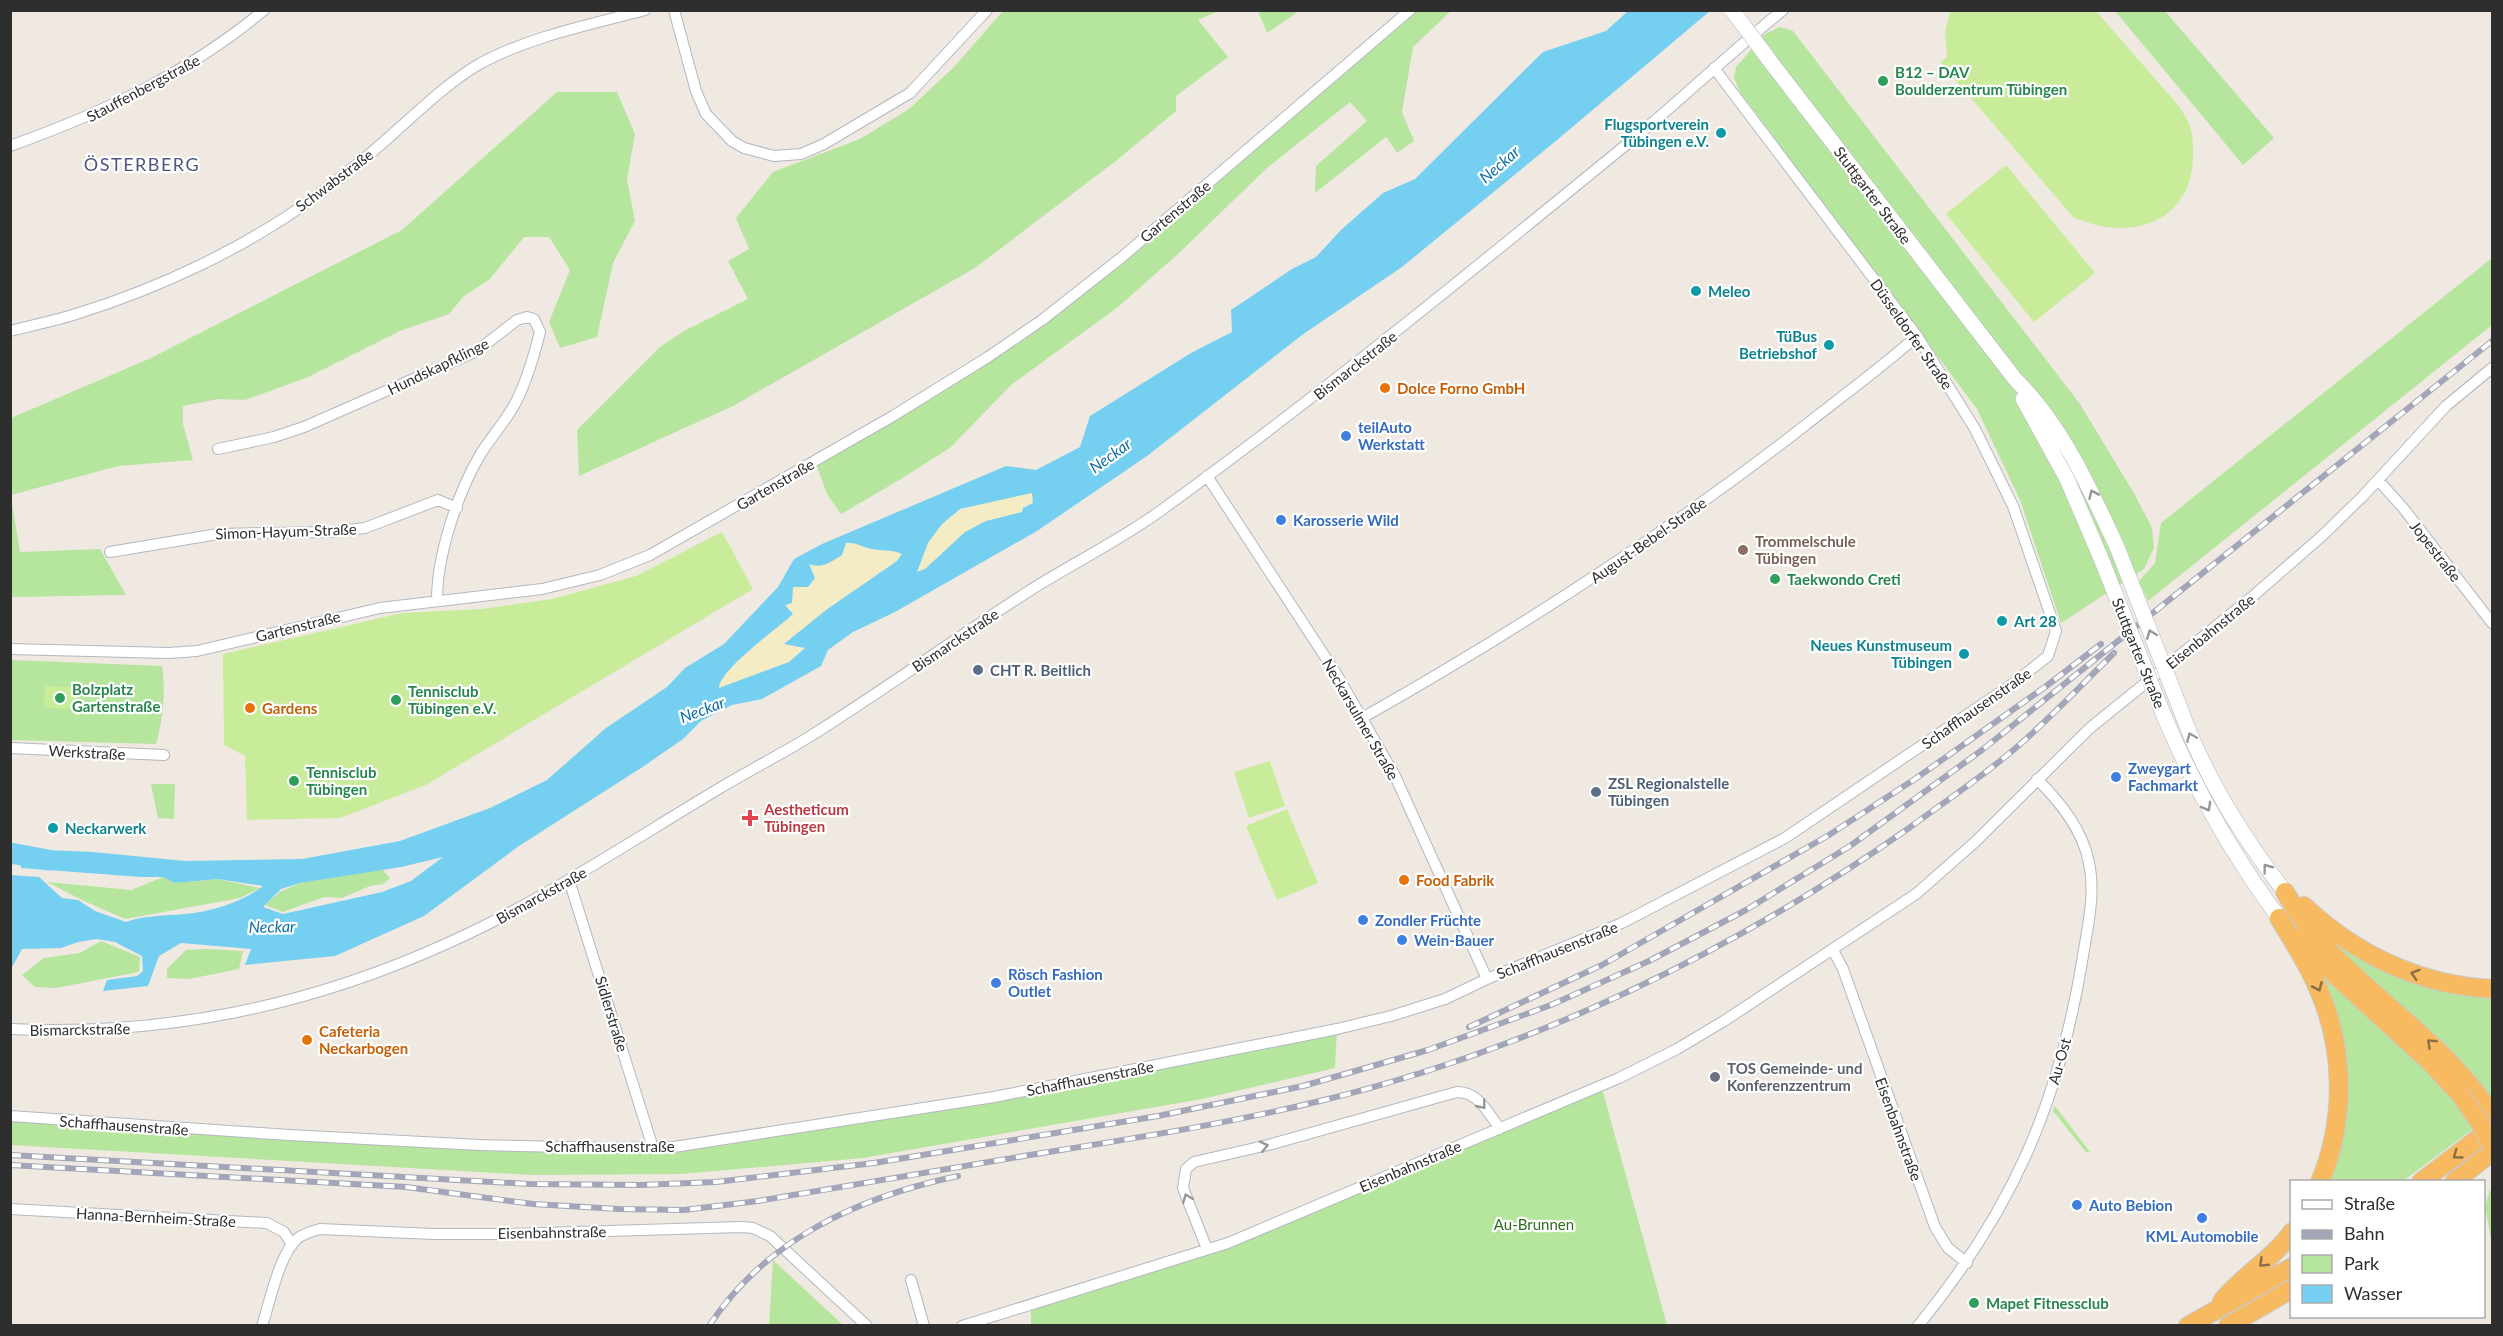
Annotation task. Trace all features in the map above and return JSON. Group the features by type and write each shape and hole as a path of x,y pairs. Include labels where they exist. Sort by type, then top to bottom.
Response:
{"highway":[{"path":"2285,891 2339,936 2383,962 2437,981 2493,989"},
{"path":"2285,891 2296,911 2328,948 2437,1048 2466,1090 2493,1147"},
{"path":"2279,918 2335,975 2493,1116"},
{"path":"2279,918 2318,987 2331,1022 2337,1052 2338,1114 2321,1180"},
{"path":"2424,1180 2493,1128"},
{"path":"2457,1180 2493,1152"},
{"path":"2214,1312 2231,1290 2258,1268 2290,1234"},
{"path":"2188,1326 2290,1268"},
{"path":"2228,1326 2290,1290"},
{"path":"2250,1326 2272,1301"}],"main road":[{"name":"Stuttgarter Straße","path":"1732,10 2015,380 2031,395 2074,457 2117,547 2180,708 2216,791 2249,844 2285,891"},
{"name":"Stuttgarter Straße","path":"2015,380 2067,479 2188,772 2217,826 2279,918"}],"street":[{"name":"Stauffenbergstraße","path":"10,146 97,113 168,77 230,39 264,10"},
{"name":"Schwabstraße","path":"10,331 75,315 124,298 231,248 315,197 433,98 487,61 537,39 645,10"},
{"path":"674,10 696,91 706,114 732,141 744,148 774,156 801,154 824,144 910,93 987,10"},
{"name":"Gartenstraße","path":"10,649 169,653 197,651 343,615 437,600 552,587 600,575 650,555 894,416 988,357 1074,296 1410,10"},
{"name":"Bismarckstraße","path":"10,1029 65,1032 132,1028 195,1020 277,1003 363,979 449,943 570,880 720,788 818,732 1030,590 1159,513 1338,380 1635,137 1783,10"},
{"name":"Düsseldorfer Straße","path":"1714,68 1917,336 1975,429 2013,506 2056,631"},
{"name":"Hundskapfklinge","path":"218,449 258,441 304,427 477,351 517,320 527,317 534,319 540,332 523,387 510,413 473,467 439,564 437,600"},
{"name":"August-Bebel-Straße","path":"1362,718 1472,656 1646,544 1754,465 1917,336"},
{"name":"Eisenbahnstraße","path":"962,1326 1228,1243 1619,1078 1677,1049 1897,908 1936,877 1974,843 2090,728 2301,555 2378,480 2446,406 2493,368"},
{"name":"Neckarsulmer Straße","path":"1207,476 1362,718 1395,776 1486,979"},
{"name":"Jopestraße","path":"2378,480 2404,509 2493,623"},
{"name":"Simon-Hayum-Straße","path":"110,552 218,534 331,532 365,528 438,501 457,508"},
{"name":"Schaffhausenstraße","path":"10,1116 289,1135 469,1144 653,1148 827,1125 994,1096 1249,1048 1392,1016 1445,999 1486,979 1622,923 1785,837 2014,683 2048,656 2056,631"},
{"name":"Werkstraße","path":"10,748 164,755"},
{"name":"Au-Ost","path":"1918,1326 1967,1263 2014,1183 2050,1092 2069,1029 2090,913 2090,870 2082,839 2062,808 2037,779"},
{"name":"Sidlerstraße","path":"570,880 653,1148"},
{"name":"Eisenbahnstraße","path":"1833,950 1843,969 1935,1227 1948,1248 1967,1263"},
{"path":"1207,1249 1183,1188 1186,1169 1194,1162 1268,1146 1457,1092 1465,1092 1475,1097 1500,1129"},
{"name":"Hanna-Bernheim-Straße","path":"10,1209 267,1223 284,1232 292,1245"},
{"name":"Eisenbahnstraße","path":"292,1245 299,1238 320,1229 487,1234 741,1227 764,1232 770,1236 867,1326"},
{"path":"262,1326 281,1268 292,1245"},
{"path":"911,1280 924,1326"}],"green space":[{"path":"1003,11 1218,11 1198,20 1228,57 1176,96 1176,111 1117,160 975,268 733,406 579,476 577,430 660,347 684,331 748,299 728,261 749,249 736,218 773,172 860,139 909,109 954,67"},
{"path":"1258,11 1299,11 1267,33"},
{"path":"1410,11 1451,11 1413,47 1402,112 1414,141 1397,153 1386,137 1315,193 1316,166 1367,121 1350,102 1267,168 1179,253 1118,307 1011,385 951,447 841,514 827,494 815,461 1042,320"},
{"path":"1950,11 2096,11 2183,112 2191,128 2193,160 2189,183 2180,201 2167,214 2151,223 2133,227 2113,228 2073,217 1940,62 1947,57 1945,33"},
{"path":"2115,11 2165,11 2274,138 2243,165"},
{"path":"1780,27 1793,31 2080,404 2135,495 2152,528 2154,548 2144,569 2061,623 2020,500 1977,409 1740,92 1734,78 1736,67 1765,34"},
{"path":"557,92 617,92 635,134 627,179 635,221 613,263 597,337 560,348 549,322 570,270 549,237 524,237 490,279 464,296 449,314 400,331 306,378 245,400 218,399 183,406 183,424 193,460 118,466 11,495 11,418 151,358 402,230"},
{"path":"2006,165 2095,273 2034,322 1946,214"},
{"path":"2492,258 2492,325 2148,601 2139,581 2155,563 2161,523"},
{"path":"11,497 20,552 100,549 126,595 11,597"},
{"name":"Tennisclub Tübingen e.V.","path":"722,532 753,589 426,785 340,818 247,820 245,756 224,745 223,654 402,613 481,609 552,599 636,576"},
{"path":"11,660 162,666 163,705 156,744 11,740"},
{"name":"Bolzplatz Gartenstraße","path":"45,686 77,687 76,709 44,708"},
{"path":"1270,761 1285,806 1249,818 1234,772"},
{"path":"151,784 175,784 174,819 158,818"},
{"path":"1287,809 1318,883 1277,900 1246,826"},
{"path":"382,869 390,878 383,884 370,886 342,898 324,897 283,912 265,905 280,892 300,883"},
{"path":"163,877 175,883 218,879 260,888 240,898 125,919 47,882 131,890"},
{"path":"2335,940 2492,996 2492,1099 2473,1074 2471,1075 2333,944"},
{"path":"101,941 140,957 139,972 56,988 35,987 22,975 44,958 80,953"},
{"path":"186,950 243,951 239,969 189,979 167,978 167,969"},
{"path":"2311,958 2418,1059 2438,1081 2473,1129 2404,1180 2325,1180 2341,1128"},
{"path":"1337,1029 1335,1068 1202,1099 863,1158 681,1174 533,1175 11,1145 10,1116 643,1148 827,1125"},
{"name":"Au-Brunnen","path":"1601,1085 1667,1325 1031,1326 1031,1305 1228,1243"},
{"path":"2055,1106 2090,1152 2086,1152 2053,1111"},
{"path":"2490,1190 2492,1192 2492,1244 2485,1206"},
{"path":"773,1260 843,1325 769,1325"}],"sand":[{"path":"1032,492 1033,503 1023,507 1022,512 986,521 965,532 925,569 917,573 929,541 950,518 974,505"},
{"path":"846,543 902,554 897,561 826,610 784,644 805,648 789,662 718,689 719,680 793,613 785,605 808,563 843,549"}],"water":[{"name":"Neckar","path":"1628,11 1710,11 1402,267 1302,335 1147,456 1037,531 895,612 853,632 828,650 821,666 762,699 732,705 701,721 683,739 519,846 424,916 335,956 245,965 251,949 181,943 159,956 148,986 103,991 107,980 137,976 143,971 142,956 115,942 97,939 61,948 22,949 11,969 11,875 39,877 62,898 78,900 95,911 126,922 216,908 246,897 263,886 218,879 175,883 163,877 21,868 22,849 93,852 185,861 302,859 400,841 490,808 547,780 606,728 667,687 685,668 724,644 778,587 794,559 822,544 1006,466 1036,470 1080,447 1090,416 1191,353 1232,332 1231,310 1292,269 1316,257 1341,230 1383,193 1415,179 1543,52 1606,31","holes":["1032,493 1033,503 1023,508 1022,512 986,521 965,532 925,569 917,572 928,543 942,524 960,509","846,543 902,554 897,561 826,610 784,644 805,648 789,662 719,688 722,680 739,660 793,614 785,605 792,603 793,587 808,587 815,578 809,564 822,565 842,555","443,857 411,881 382,892 283,914 263,907 281,889 300,883 401,867"]}],"waterway":[{"path":"10,853 48,860"}],"railway":[{"path":"10,1155 530,1184 640,1185 716,1182 874,1163 1158,1116 1303,1086 1428,1050 1551,1005 1649,961 1746,910 1850,846 1982,750 2492,341"},
{"path":"1469,1027 1602,965 1829,835 1915,779 2045,687 2101,644"},
{"path":"10,1165 406,1187 533,1204 684,1210 758,1201 1135,1138 1320,1101 1399,1080 1552,1025 1700,956 1772,916 1841,874 1986,772 2038,728 2114,653"},
{"path":"709,1326 732,1295 758,1269 787,1246 818,1226 885,1196 958,1176"}],"place":[{"name":"B12 – DAV Boulderzentrum Tübingen","path":"1883,81"},
{"name":"Flugsportverein Tübingen e.V.","path":"1721,133"},
{"name":"Meleo","path":"1696,291"},
{"name":"TüBus Betriebshof","path":"1829,345"},
{"name":"Dolce Forno GmbH","path":"1385,388"},
{"name":"teilAuto Werkstatt","path":"1346,436"},
{"name":"Karosserie Wild","path":"1281,520"},
{"name":"Trommelschule Tübingen","path":"1743,550"},
{"name":"Taekwondo Creti","path":"1775,579"},
{"name":"Art 28","path":"2002,621"},
{"name":"Neues Kunstmuseum Tübingen","path":"1964,654"},
{"name":"CHT R. Beitlich","path":"978,670"},
{"name":"Bolzplatz Gartenstraße","path":"60,698"},
{"name":"Tennisclub Tübingen e.V.","path":"396,700"},
{"name":"Gardens","path":"250,708"},
{"name":"Zweygart Fachmarkt","path":"2116,777"},
{"name":"Tennisclub Tübingen","path":"294,781"},
{"name":"ZSL Regionalstelle Tübingen","path":"1596,792"},
{"name":"Aestheticum Tübingen","path":"750,818"},
{"name":"Neckarwerk","path":"53,828"},
{"name":"Food Fabrik","path":"1404,880"},
{"name":"Zondler Früchte","path":"1363,920"},
{"name":"Wein-Bauer","path":"1402,940"},
{"name":"Rösch Fashion Outlet","path":"996,983"},
{"name":"Cafeteria Neckarbogen","path":"307,1040"},
{"name":"TOS Gemeinde- und Konferenzzentrum","path":"1715,1077"},
{"name":"Auto Bebion","path":"2077,1205"},
{"name":"KML Automobile","path":"2202,1218"},
{"name":"Mapet Fitnessclub","path":"1974,1303"}],"district":[{"name":"ÖSTERBERG","path":"142,164"}]}
